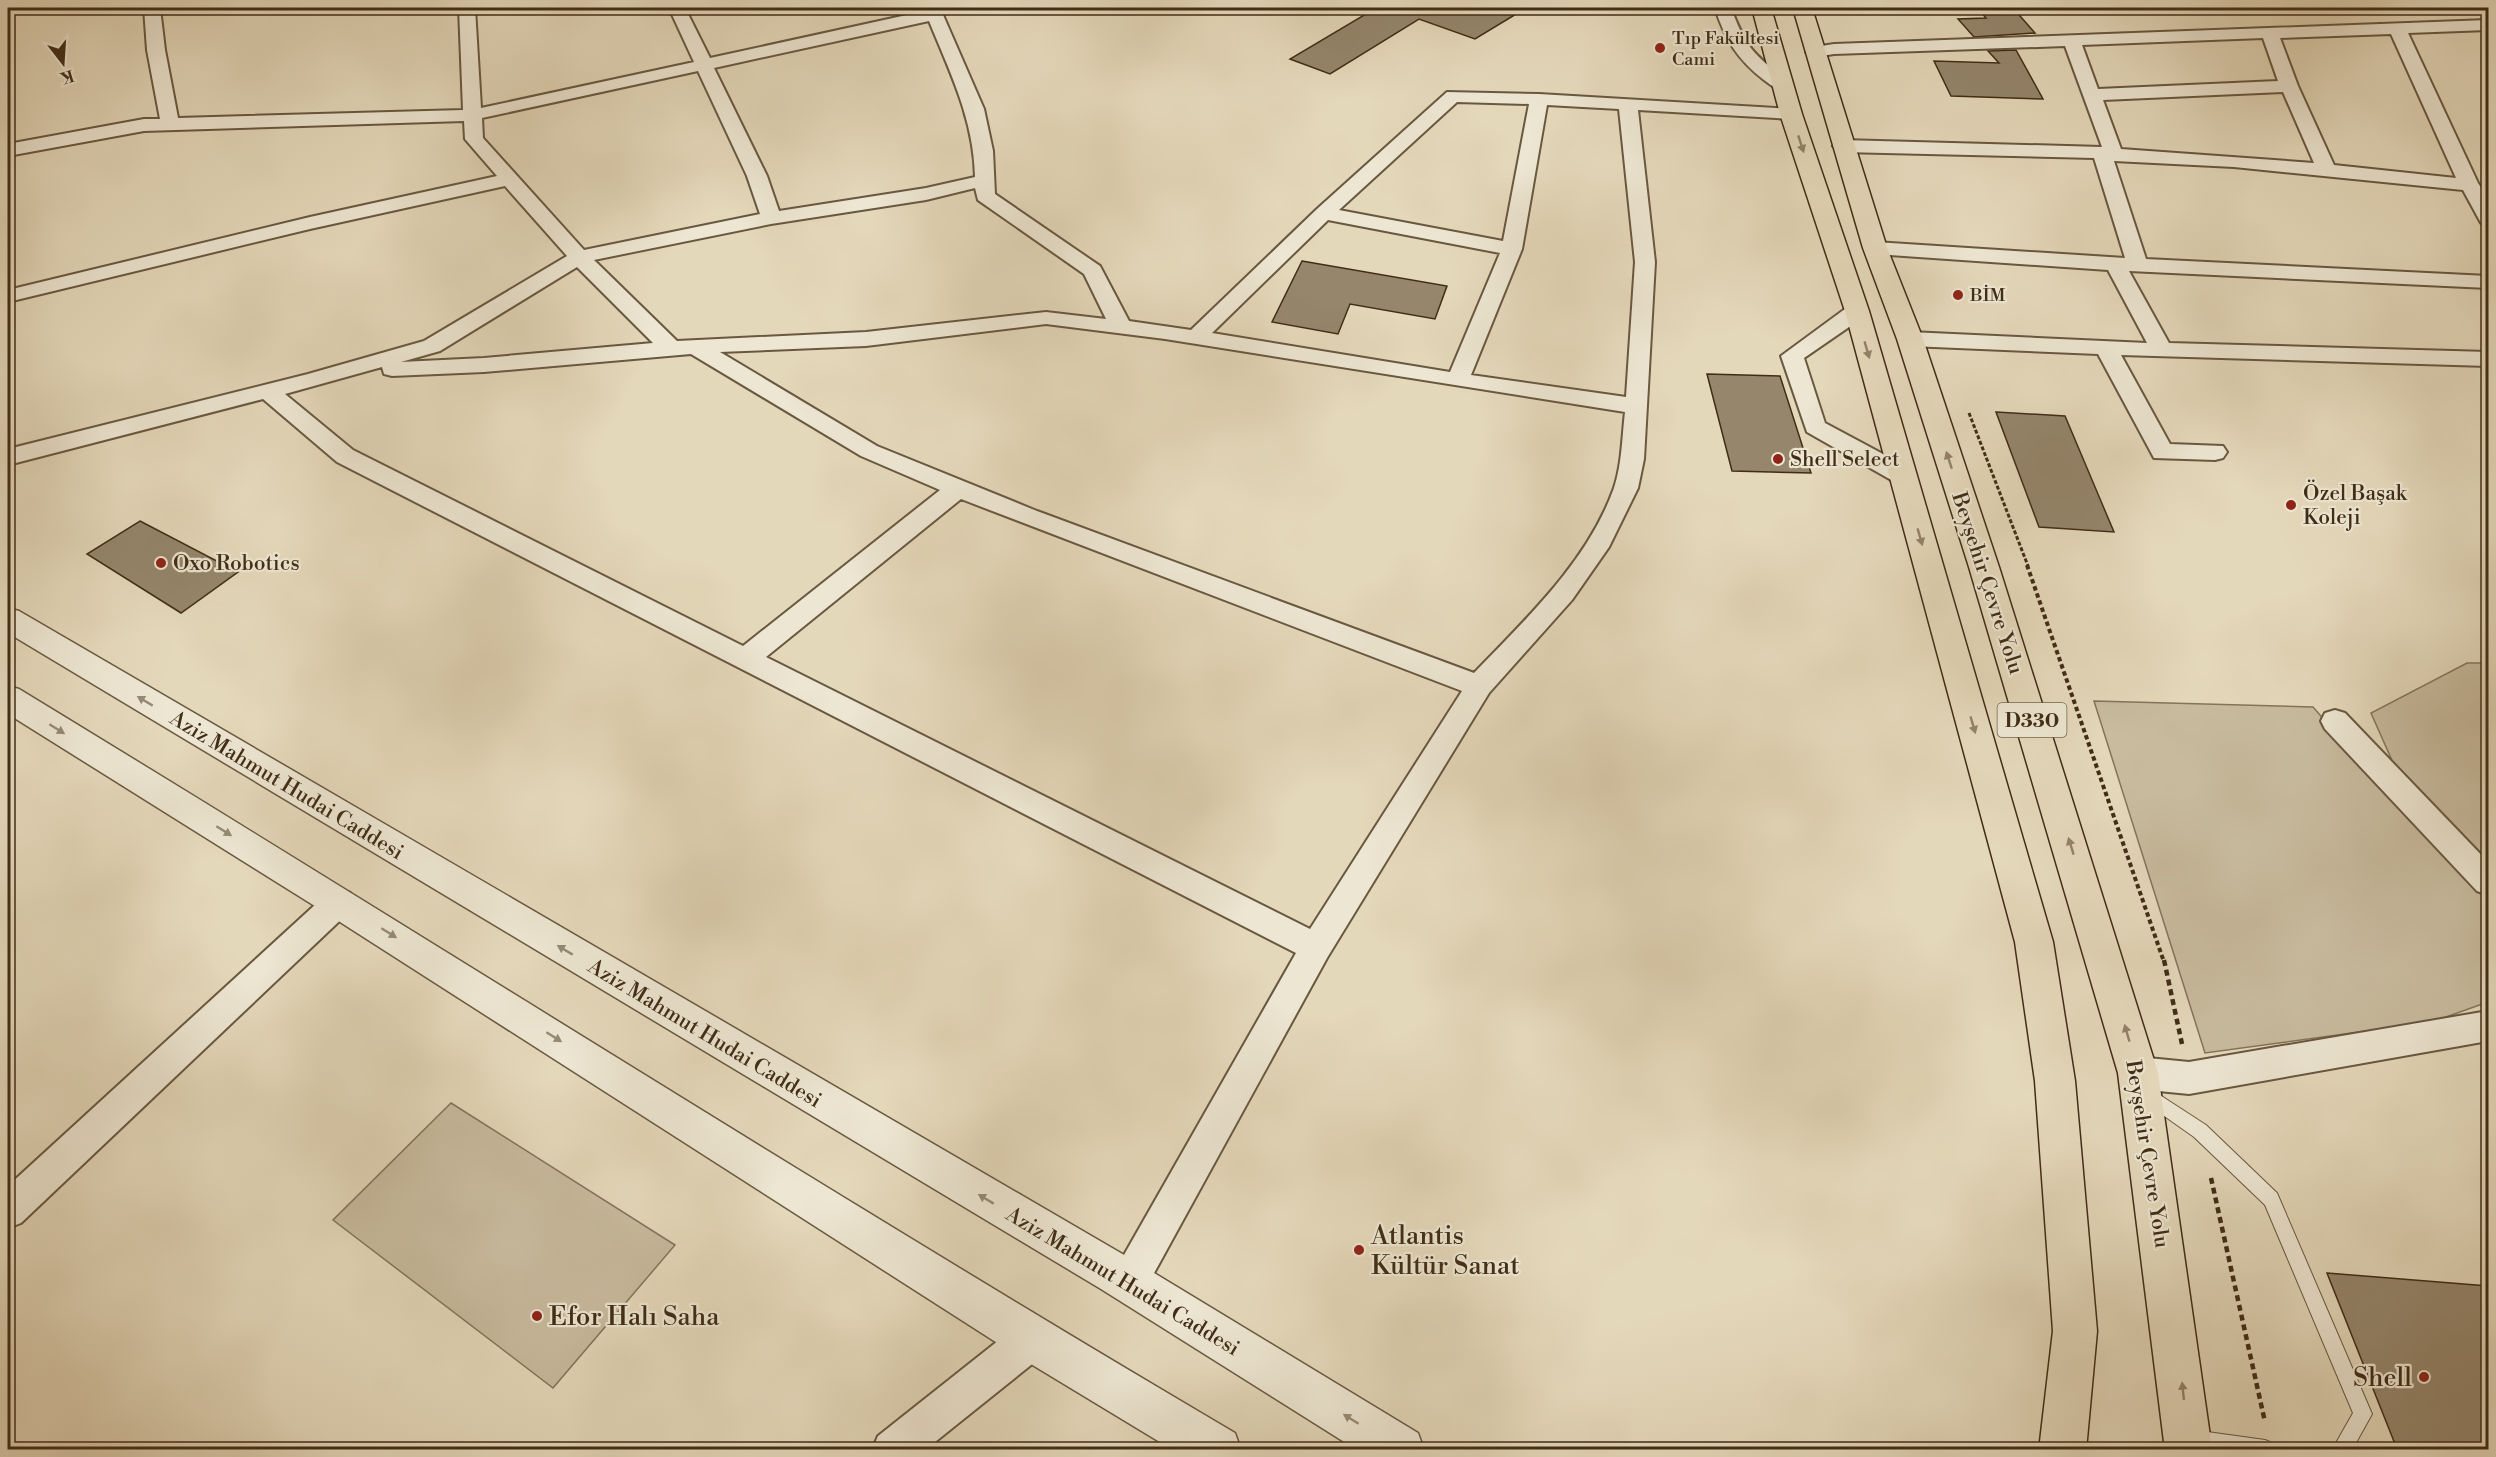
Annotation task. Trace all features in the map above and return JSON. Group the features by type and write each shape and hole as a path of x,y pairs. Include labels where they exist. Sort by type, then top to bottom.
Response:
{"highway":[{"name":"D330","path":"1761,8 1787,99 1857,312 2034,942 2055,1081 2075,1331 2062,1449"},
{"name":"Beyşehir Çevre Yolu","path":"1802,8 1842,146 1875,248 1910,339 2079,873 2139,1082 2189,1444"}],"street":[{"path":"152,8 156,50 171,124"},
{"path":"467,8 474,139 579,257 683,348 868,451 1028,517 1479,686"},
{"path":"677,8 757,176 771,218"},
{"path":"1723,8 1732,39 1744,56 1787,99"},
{"path":"8,150 144,125 473,115 934,11 975,109 984,151 985,196 1094,270 1121,326"},
{"path":"1815,52 1834,49 2488,25"},
{"path":"2397,28 2478,193 2488,219"},
{"path":"2270,33 2289,86 2326,168"},
{"path":"2072,42 2108,154 2138,265"},
{"path":"2090,95 2289,86"},
{"path":"1196,337 1324,213 1453,96 1628,105 1787,99"},
{"path":"1458,380 1512,249 1539,99"},
{"path":"1129,1282 1316,948 1479,686 1533,629 1595,548 1626,487 1637,406 1645,262 1628,105"},
{"path":"1842,146 2108,154 2326,168 2478,193"},
{"path":"8,296 310,223 510,179"},
{"path":"8,457 344,371 432,346 579,257 771,218 926,194 985,180"},
{"path":"1324,213 1512,249"},
{"path":"1875,248 2115,264 2488,282"},
{"path":"2115,264 2162,350"},
{"path":"1857,312 1792,357 1815,427 1902,475"},
{"path":"344,371 484,365 683,348 866,339 1046,318 1196,337 1458,380 1637,406"},
{"path":"1910,339 2162,350 2488,359"},
{"path":"2106,348 2162,452 2216,452"},
{"path":"267,391 345,456 1316,948"},
{"path":"745,659 958,488"},
{"name":"Aziz Mahmut Hudai Caddesi","path":"8,619 1129,1282 1401,1449"},
{"path":"8,698 339,902 1032,1339 1218,1449"},
{"path":"2335,721 2488,882"},
{"path":"8,1210 339,902"},
{"path":"2139,1082 2189,1078 2488,1026"},
{"path":"892,1449 1032,1339"}],"lane":[{"path":"2139,1082 2200,1131 2271,1199 2363,1413 2341,1449"},
{"path":"2189,1444 2265,1449"}],"shaded area":[{"path":"2467,663 2485,663 2488,667 2488,866 2398,774 2371,713"},
{"path":"2094,701 2313,707 2416,825 2488,900 2488,1002 2432,1022 2205,1053"},
{"name":"Efor Halı Saha","path":"451,1103 675,1245 553,1388 333,1220"}],"building":[{"path":"1376,8 1526,8 1475,39 1419,19 1330,74 1290,59"},
{"path":"1977,8 2013,8 2035,33 1974,37 1958,19 1986,18"},
{"path":"2016,50 2043,99 1951,96 1934,61 1999,63 1988,51"},
{"path":"1302,261 1447,286 1435,319 1350,304 1338,334 1272,322"},
{"path":"1707,374 1780,376 1811,473 1732,471"},
{"path":"1996,412 2065,416 2114,532 2039,527"},
{"name":"Oxo Robotics","path":"140,521 238,572 181,613 87,554"},
{"path":"2327,1273 2488,1286 2488,1449 2397,1449"}],"place":[{"name":"Tıp Fakültesi Cami","path":"1660,48"},
{"name":"BİM","path":"1958,295"},
{"name":"Shell Select","path":"1778,459"},
{"name":"Özel Başak Koleji","path":"2291,505"},
{"name":"Oxo Robotics","path":"161,563"},
{"name":"Atlantis Kültür Sanat","path":"1359,1250"},
{"name":"Efor Halı Saha","path":"537,1316"},
{"name":"Shell","path":"2424,1377"}]}
